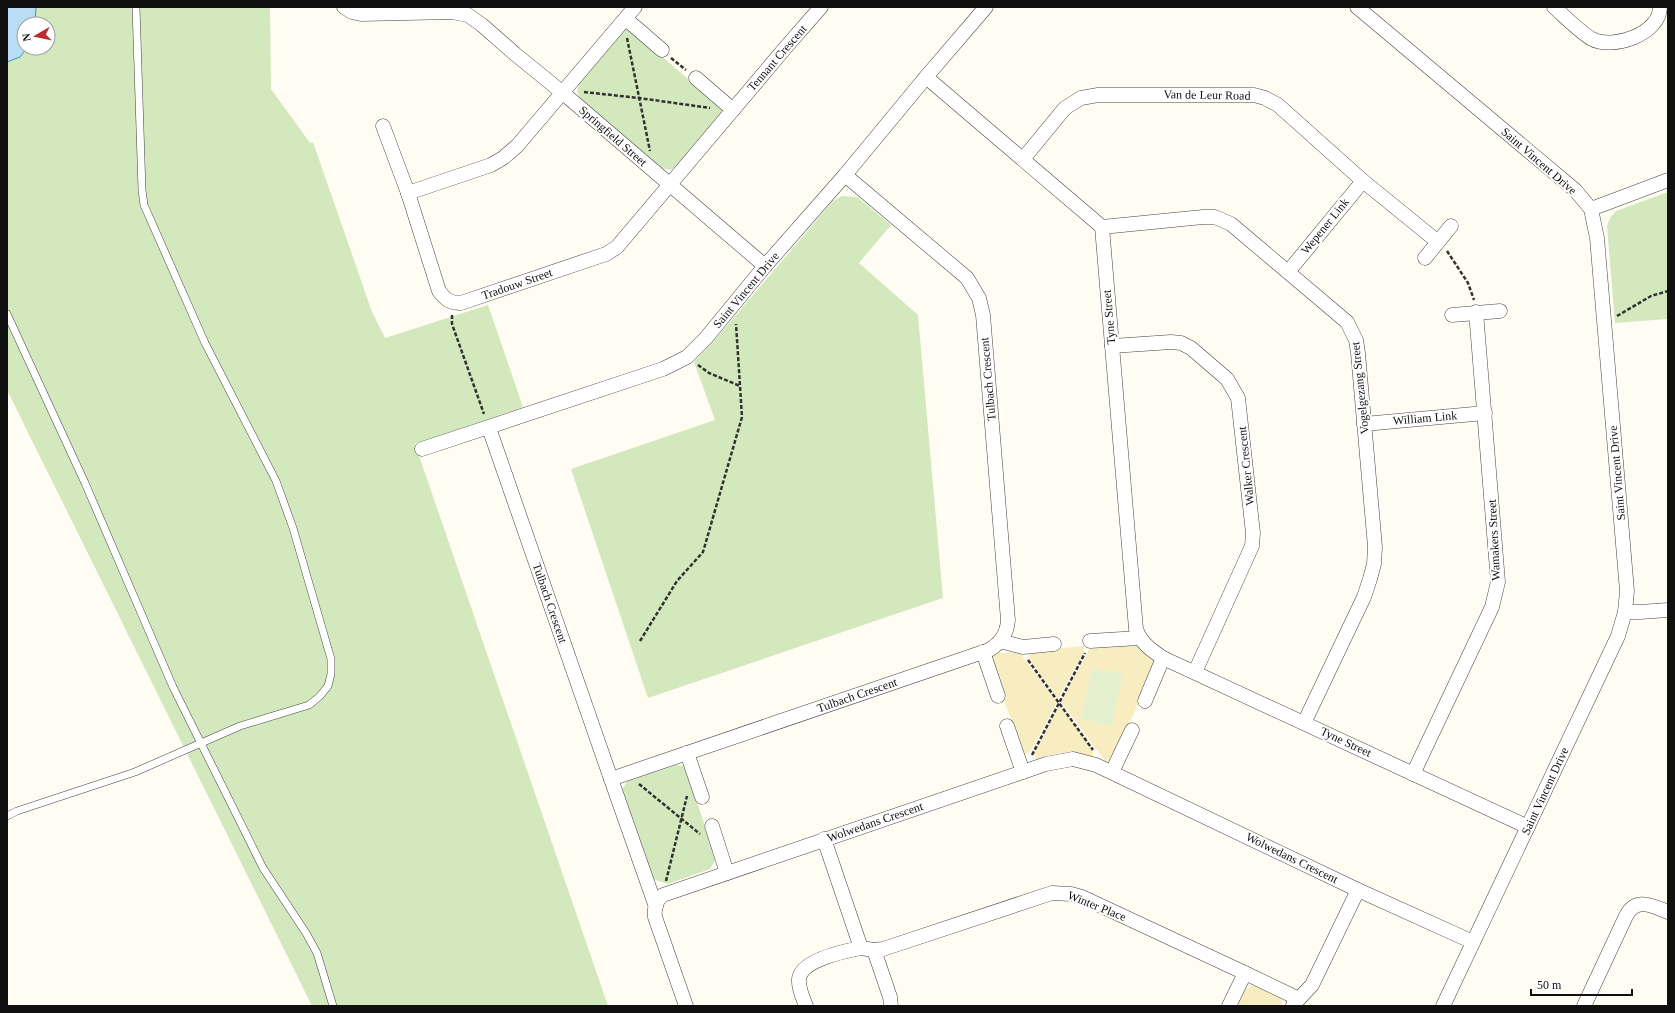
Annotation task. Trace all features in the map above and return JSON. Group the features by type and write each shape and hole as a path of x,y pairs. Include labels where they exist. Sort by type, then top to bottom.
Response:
{"street":[{"path":"344,7 352,12 361,14 471,11"},
{"path":"408,193 491,165 518,146 568,97 636,7"},
{"name":"Tennant Crescent","path":"670,185 729,107 821,7"},
{"name":"Saint Vincent Drive","path":"422,449 663,369 687,357 706,338 765,266 845,175 986,7"},
{"name":"Saint Vincent Drive","path":"1358,7 1575,190 1591,209 1597,238 1627,591 1625,612 1618,636 1444,1006"},
{"path":"1554,7 1592,39 1604,42 1618,42 1649,30 1656,21 1660,12 1660,7"},
{"name":"Springfield Street","path":"471,11 482,25 515,54 568,97 765,266"},
{"path":"626,19 662,50"},
{"path":"926,77 1102,228"},
{"path":"696,78 729,107"},
{"name":"Van de Leur Road","path":"1023,159 1065,108 1081,98 1088,96 1134,94 1254,95 1265,98 1278,105 1363,181 1438,242"},
{"path":"383,126 408,193 439,291 446,299 452,302"},
{"name":"Tulbach Crescent","path":"611,779 983,652 1000,642 1006,631 1008,620 983,315 979,298 974,287 967,278 845,175"},
{"path":"1591,209 1668,180"},
{"name":"Wepener Link","path":"1288,272 1363,181"},
{"name":"Tradouw Street","path":"452,302 461,303 606,254 617,247 670,185"},
{"name":"Vogelgezang Street","path":"1102,228 1203,217 1216,217 1231,224 1346,322 1352,331 1358,353 1374,531 1374,564 1364,597 1304,723"},
{"path":"1425,258 1451,226"},
{"name":"Tyne Street","path":"1102,228 1136,629 1139,638 1146,646 1164,658 1528,827"},
{"path":"1452,315 1500,311"},
{"name":"Wamakers Street","path":"1413,774 1492,607 1497,588 1498,570 1476,312"},
{"name":"Walker Crescent","path":"1112,346 1171,342 1181,343 1191,348 1227,379 1238,398 1253,533 1252,546 1195,672"},
{"name":"William Link","path":"1364,424 1485,413"},
{"name":"Tulbach Crescent","path":"489,428 656,907"},
{"path":"1625,612 1668,610"},
{"path":"1090,641 1139,638"},
{"path":"1000,642 1023,647 1054,644"},
{"path":"983,652 998,696"},
{"path":"1145,701 1164,658"},
{"path":"1007,726 1021,766"},
{"path":"1112,772 1132,730"},
{"path":"686,753 702,797"},
{"name":"Wolwedans Crescent","path":"663,895 824,839 1021,766 1046,764 1073,759 1096,764 1358,890 1474,942"},
{"path":"712,826 727,872"},
{"path":"824,839 867,949 890,997 891,1006"},
{"name":"Winter Place","path":"806,1006 800,988 799,979 801,972 806,966 817,961 867,949 883,949 1052,892 1062,892 1082,897 1246,973 1295,1002 1312,986 1358,890"},
{"path":"663,895 657,902 655,917 686,1006"},
{"path":"1584,1006 1631,908 1635,905 1645,903 1668,912"},
{"path":"1229,1006 1246,973"}],"lane":[{"path":"7,816 16,811 136,772 240,726 309,705 320,696 328,686 331,674 331,659 293,528 276,481 205,343 144,205 142,190 136,7"},
{"path":"7,314 85,483 170,680 263,868 306,933 317,953 332,1006"}],"path":[{"path":"626,33 652,157"},
{"path":"662,50 696,78"},
{"path":"568,97 580,92 640,98 721,109 729,107"},
{"path":"1438,242 1449,253 1468,283 1476,312"},
{"path":"1604,322 1631,309 1651,296 1668,291"},
{"path":"452,302 452,324 489,428"},
{"path":"640,641 677,581 703,552 742,417 734,304"},
{"path":"687,357 709,373 740,386"},
{"path":"1021,766 1031,757 1090,641"},
{"path":"1023,647 1025,656 1098,756 1096,764"},
{"path":"628,773 681,818 719,846"},
{"path":"663,895 687,795"}],"green space":[{"path":"36,7 270,7 271,89 310,143 313,142 372,312 385,338 488,305 523,407 415,444 608,1006 312,1006 7,390 7,62 21,56 56,56 56,16 35,16"},
{"path":"627,26 725,111 676,167 670,170 661,168 581,100 577,92 579,82"},
{"path":"1668,192 1668,319 1615,323 1607,226 1610,218 1616,211"},
{"path":"842,196 857,197 891,225 859,263 918,315 943,598 648,698 571,469 715,420 694,362 713,342 833,201"},
{"path":"1092,668 1123,674 1112,726 1081,719"},
{"path":"675,765 685,766 716,859 710,869 668,884 653,879 622,790 627,781"}],"sand":[{"path":"1135,645 1154,661 1156,667 1112,759 1106,762 1061,702 1091,646"},
{"path":"1084,646 1084,652 1058,699 1029,659 1028,654 1030,651"},
{"path":"1019,652 1057,702 1031,751 1023,755 990,658 997,653"},
{"path":"1059,705 1093,750 1093,757 1079,753 1064,753 1050,755 1036,760 1034,753"},
{"path":"1256,985 1280,996 1283,1006 1235,1006 1240,995 1245,990"}],"water":[{"path":"7,7 36,7 35,16 16,16 16,56 21,56 7,62"}]}
